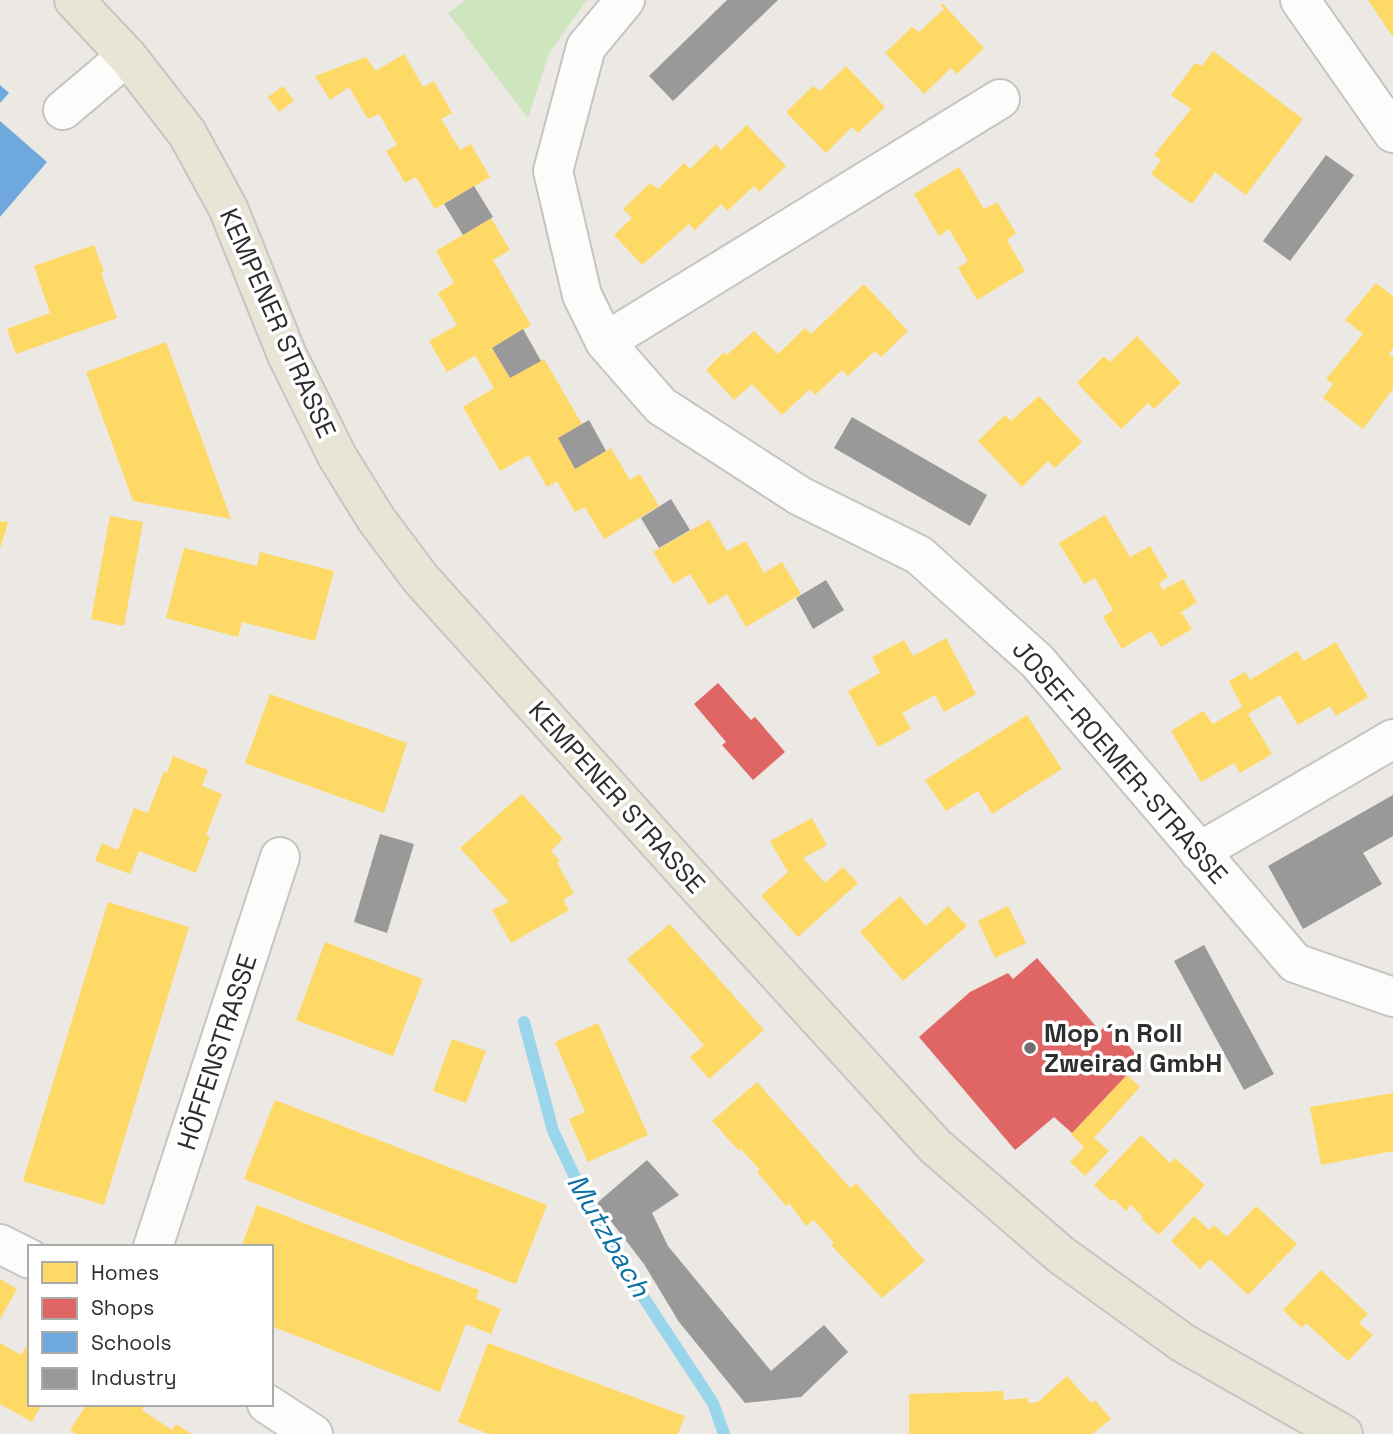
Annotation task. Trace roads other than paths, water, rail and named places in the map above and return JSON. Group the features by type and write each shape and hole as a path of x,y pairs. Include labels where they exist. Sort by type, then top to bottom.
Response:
{"main road":[{"name":"KEMPENER STRASSE","path":"74,0 127,55 187,133 228,208 287,355 337,456 376,519 421,579 935,1146 1061,1255 1183,1343 1343,1434"}],"street":[{"name":"JOSEF-ROEMER-STRASSE","path":"625,0 586,47 553,171 582,295 605,342 661,406 800,496 919,555 1037,661 1295,963 1393,997"},
{"path":"1300,0 1393,133"},
{"path":"63,110 127,55"},
{"path":"605,342 1000,99"},
{"path":"1199,852 1393,739"},
{"name":"HÖFFENSTRASSE","path":"154,1245 280,857"},
{"path":"0,1244 28,1258"},
{"path":"270,1406 313,1434"}],"waterway":[{"name":"Mutzbach","path":"524,1022 553,1131 603,1236 713,1403 724,1434"}],"place":[{"name":"Mop ´n Roll Zweirad GmbH","path":"1030,1048"}]}
